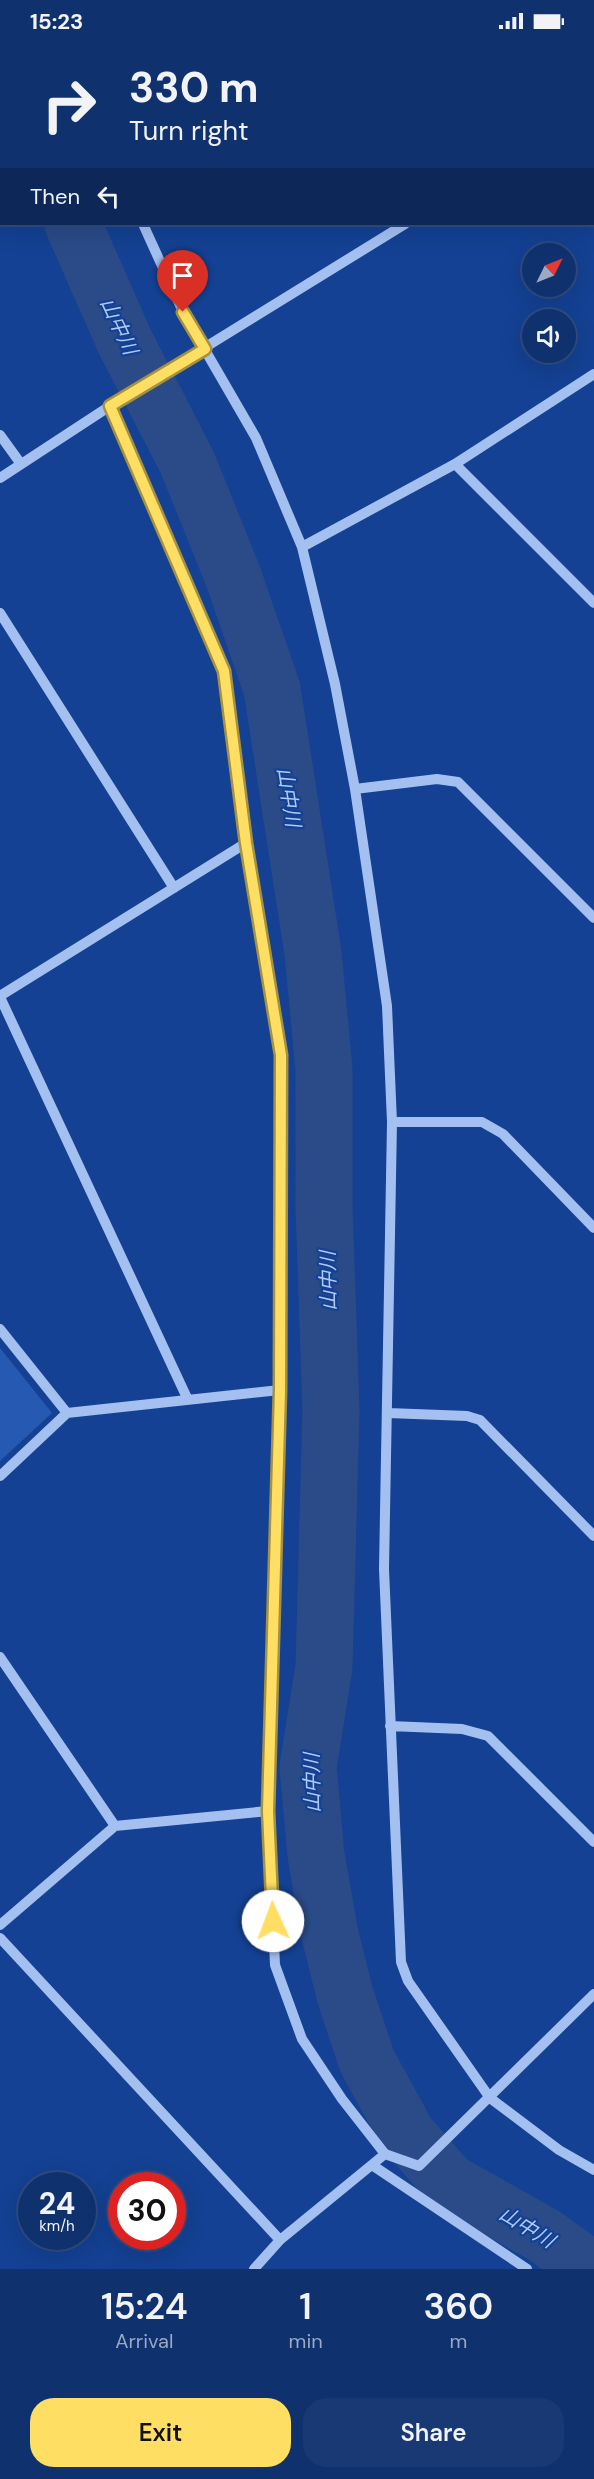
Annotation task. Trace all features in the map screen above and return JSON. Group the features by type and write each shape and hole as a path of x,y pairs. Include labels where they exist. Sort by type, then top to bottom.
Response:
{"street":[{"path":"143,225 178,302 256,438 302,547 330,661 355,789 387,1006 392,1122 384,1569 401,1962 408,1981 490,2098 559,2150 594,2170"},
{"path":"0,478 115,403 403,225"},
{"path":"302,547 455,464 594,374"},
{"path":"115,403 224,671 246,843 281,1055 280,1390 268,1811 275,1965 302,2039 342,2098 385,2154 418,2166 594,1994"},
{"path":"0,435 21,464"},
{"path":"455,464 594,603"},
{"path":"0,613 174,888"},
{"path":"355,789 437,779 458,782 594,918"},
{"path":"188,1400 0,996 246,843"},
{"path":"392,1122 482,1122 493,1127 503,1134 594,1227"},
{"path":"0,1329 67,1413"},
{"path":"0,1476 67,1413 280,1390"},
{"path":"388,1413 467,1416 480,1420 594,1536"},
{"path":"0,1657 115,1826"},
{"path":"390,1726 462,1729 488,1736 594,1842"},
{"path":"0,1925 115,1826 268,1811"},
{"path":"0,1938 280,2240"},
{"path":"254,2269 280,2240 385,2154"},
{"path":"372,2165 527,2269"}],"shaded area":[{"path":"0,1348 52,1413 0,1461"}],"waterway":[{"name":"山中川","path":"73,225 125,342 187,462 233,576 272,689 313,953 324,1069 324,1209 331,1409 324,1667 308,1767 316,1855 330,1935 345,1995 367,2061 407,2134 449,2182 545,2236 590,2269"}],"route":[{"path":"183,312 205,349 110,406 224,671 246,843 281,1055 280,1390 268,1811 273,1921"}]}
